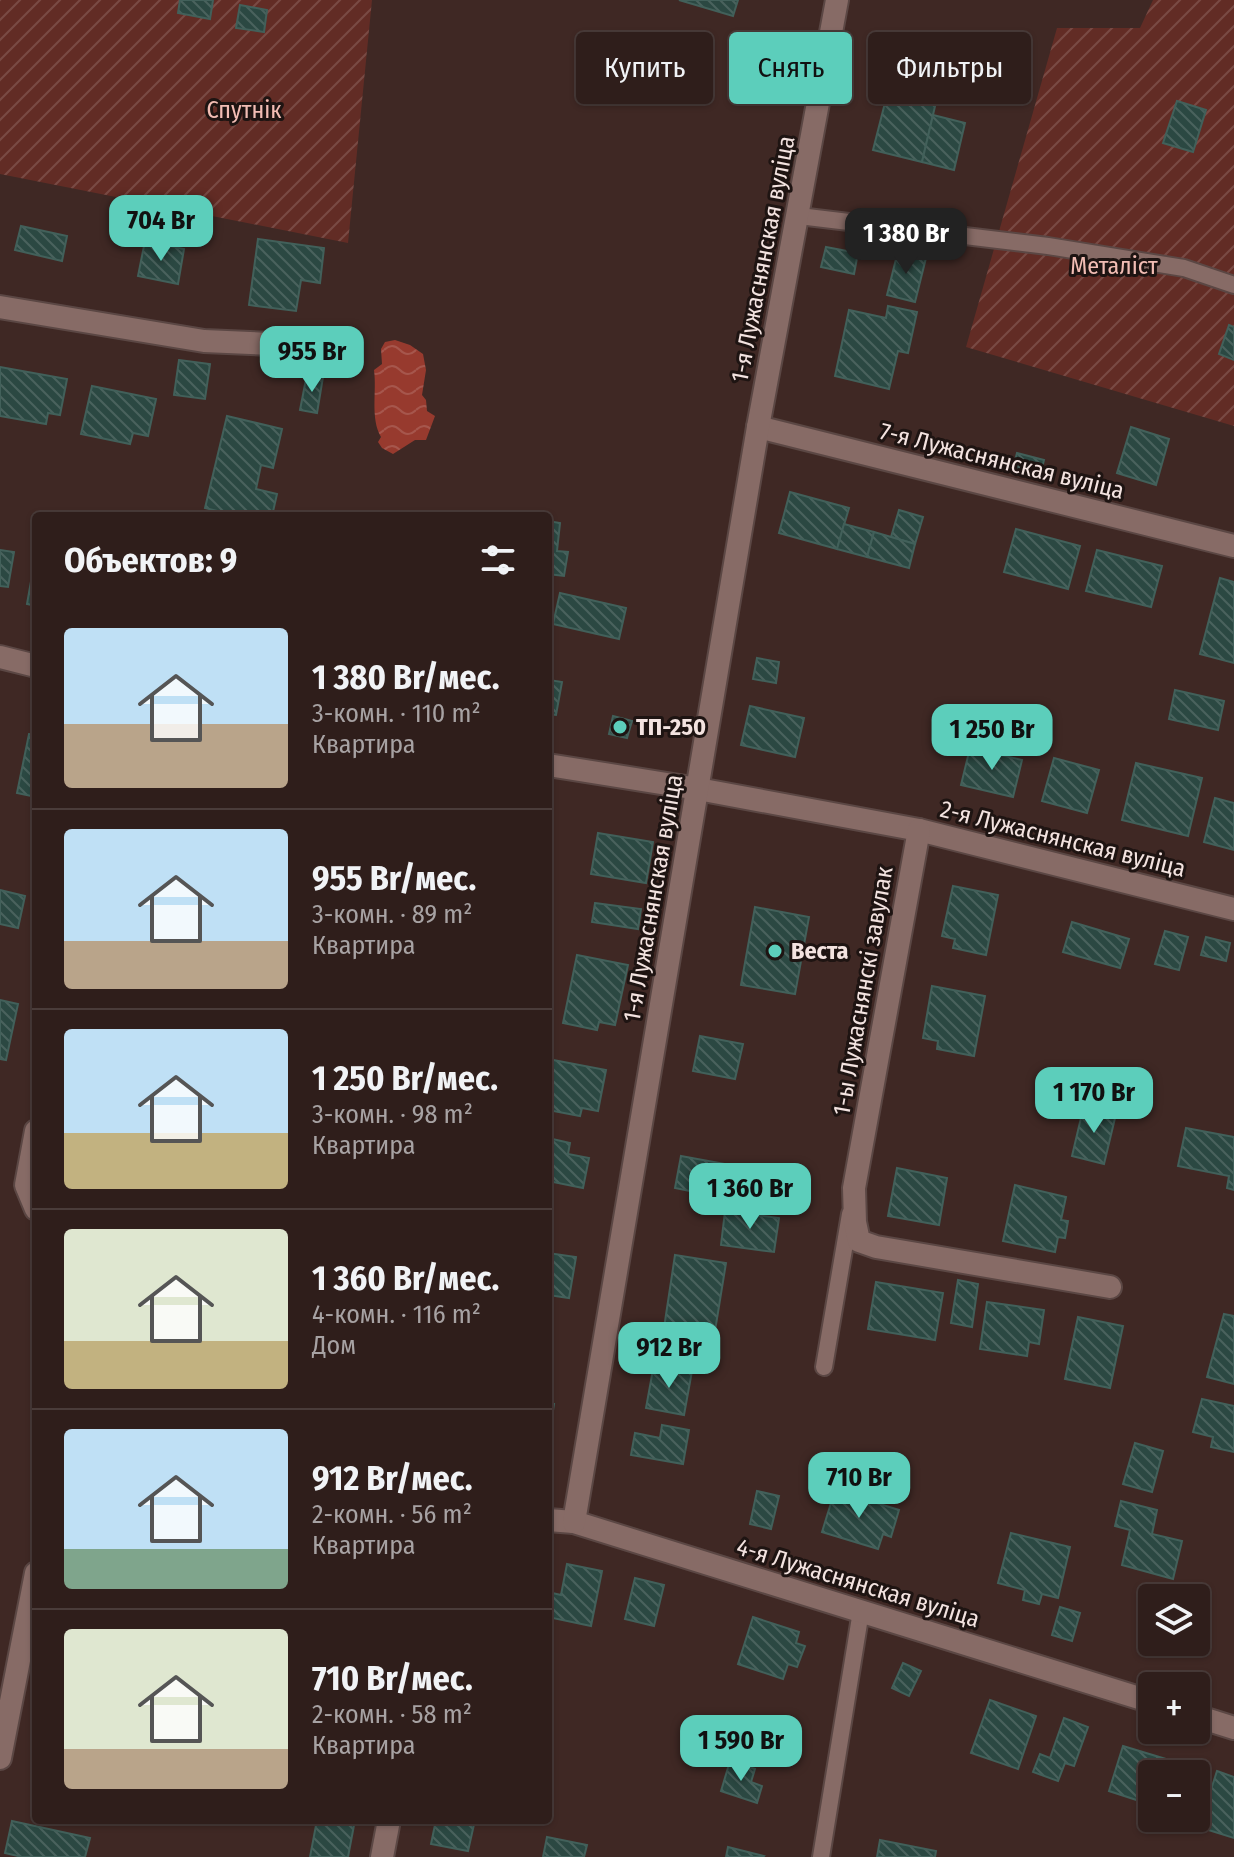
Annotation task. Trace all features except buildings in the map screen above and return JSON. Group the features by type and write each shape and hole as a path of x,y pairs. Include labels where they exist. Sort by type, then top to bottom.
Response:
{"street":[{"name":"1-я Лужаснянская вуліца","path":"574,1522 758,427 837,0"},
{"path":"0,307 204,341 293,345"},
{"name":"7-я Лужаснянская вуліца","path":"758,427 1234,546"},
{"path":"0,657 32,665"},
{"name":"2-я Лужаснянская вуліца","path":"552,766 919,830 1234,909"},
{"name":"1-ы Лужаснянскі завулак","path":"919,830 854,1188 859,1241 876,1247 1110,1287"},
{"path":"32,1153 26,1185 32,1199"},
{"name":"4-я Лужаснянская вуліца","path":"552,1520 574,1522 1138,1698"},
{"path":"0,1758 32,1594"},
{"path":"1210,1720 1234,1728"},
{"path":"382,1857 388,1824"}],"lane":[{"path":"799,216 1063,249 1184,268 1234,285"},
{"path":"824,1367 854,1188"},
{"path":"821,1857 861,1611"}],"green space":[{"name":"Спутнік","path":"0,0 372,0 348,243 0,174"},
{"name":"Металіст","path":"1153,0 1234,0 1234,426 966,347 1057,28 1140,28"}],"water":[{"path":"395,340 423,354 426,370 422,395 427,411 435,416 426,440 415,440 393,454 378,442 381,437 375,413 374,370 382,364 381,349 385,342"}],"place":[{"name":"ТП-250","path":"620,727"},
{"name":"Веста","path":"775,951"}]}
